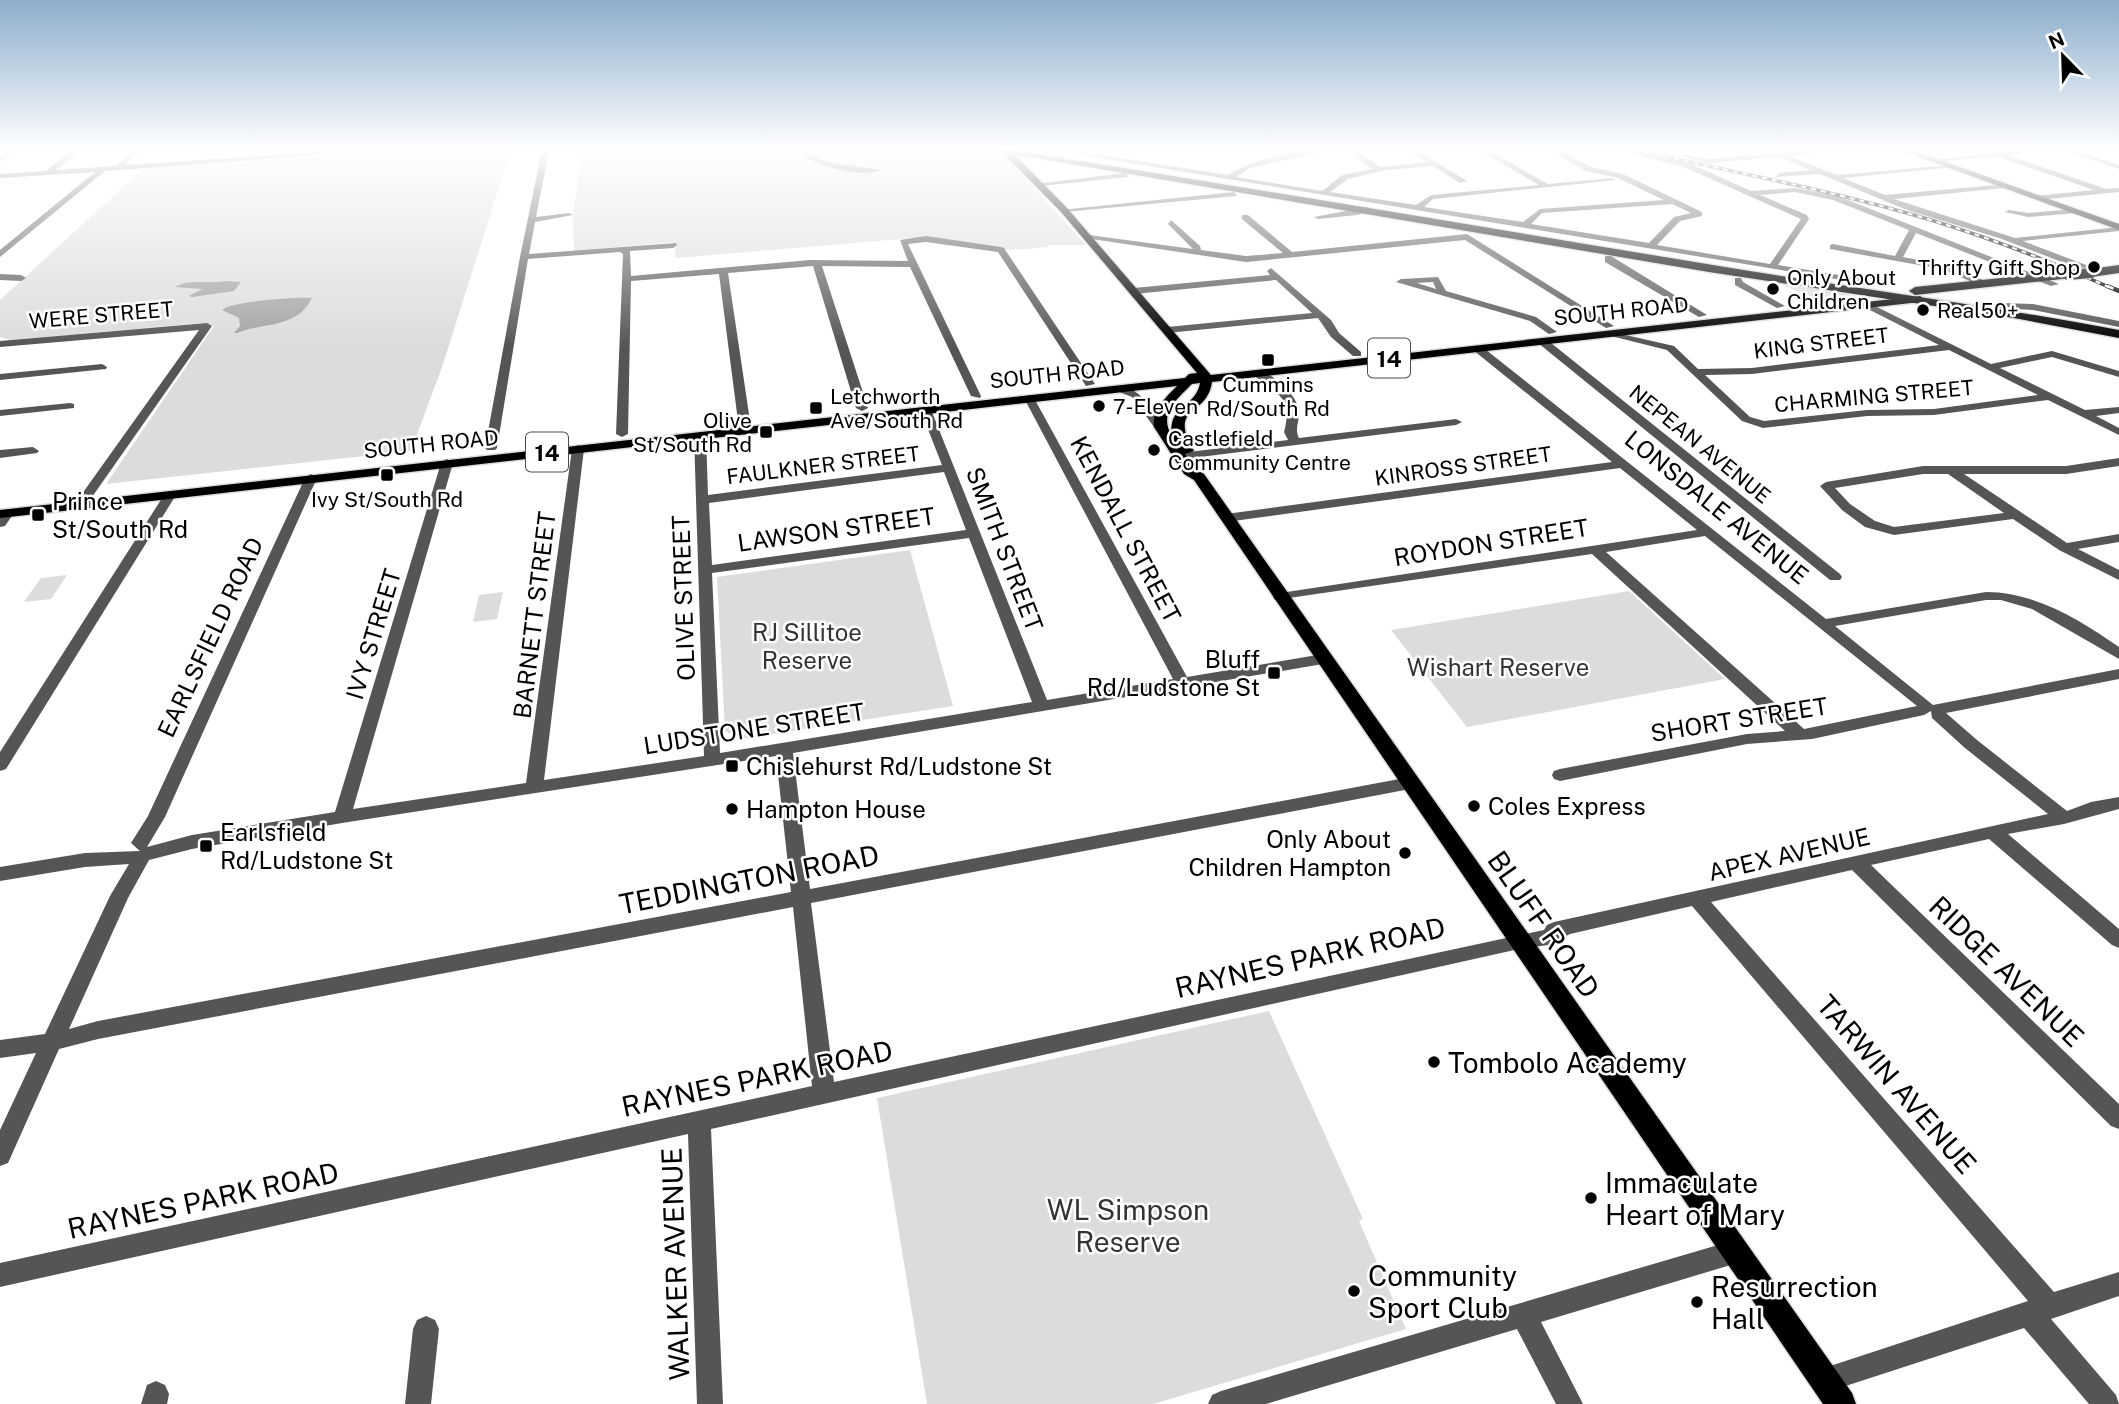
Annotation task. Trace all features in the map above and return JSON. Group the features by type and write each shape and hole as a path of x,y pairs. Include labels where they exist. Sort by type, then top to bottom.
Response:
{"highway":[{"path":"1405,216 1904,297 1984,288 2011,289"},
{"path":"1439,216 1566,237 1616,252 1857,281 1997,308 2119,326"},
{"path":"1940,297 2040,278 2103,274"},
{"path":"1922,295 2011,289 2103,274"},
{"path":"1810,277 1904,297"},
{"path":"1984,288 1980,295 1982,299 1997,308"},
{"path":"1922,295 1997,308 2014,314 2119,335"}],"main road":[{"path":"1069,216 1167,331 1198,373 1160,415 1158,423 1161,429"},
{"path":"2085,216 2119,228"},
{"name":"SOUTH ROAD","path":"2,513 170,495 491,448 622,434 700,430 926,410 1090,384 1136,382 1357,354 1542,341 1702,315 1885,294"},
{"path":"1782,306 1820,308 1904,297 1972,311 1997,308"},
{"name":"SOUTH ROAD","path":"1198,373 1258,373 1552,332 1715,322 1820,308 1867,305 1904,297"},
{"path":"1853,302 1867,305"},
{"path":"1702,315 1715,322"},
{"name":"BLUFF ROAD","path":"1198,373 1204,393 1183,412 1176,424 1189,471 1199,477 1841,1404"},
{"name":"SOUTH ROAD","path":"2,513 88,494 578,449 744,421 976,396 1118,388 1136,382"},
{"name":"BLUFF ROAD","path":"1161,429 1185,456"}],"street":[{"path":"0,254 47,216"},
{"path":"491,448 532,216"},
{"path":"531,219 564,216"},
{"path":"1318,217 1337,216"},
{"path":"1465,216 1857,281"},
{"path":"1525,225 1535,216"},
{"path":"1692,216 1677,219 1647,245 1616,252 1608,260 1702,315"},
{"path":"1777,267 1805,218 1800,216"},
{"path":"1878,216 2054,284"},
{"path":"1940,216 2103,274"},
{"path":"1245,217 1291,255"},
{"path":"1171,222 1197,247 1197,252"},
{"path":"1543,228 1566,237"},
{"path":"2014,240 2119,228"},
{"path":"1898,259 1914,230"},
{"path":"1089,238 1257,258 1467,237 1608,330"},
{"path":"976,396 902,245 906,241 926,239 1002,251 1090,384"},
{"path":"524,257 673,245"},
{"path":"1833,247 1940,267 1984,288"},
{"path":"622,434 627,253 623,250"},
{"path":"1257,258 1330,324 1335,335 1357,354"},
{"path":"626,279 817,263 912,264"},
{"path":"817,263 862,408"},
{"path":"1777,267 1810,277"},
{"path":"723,270 744,421"},
{"path":"0,277 21,278"},
{"path":"1134,291 1278,277"},
{"path":"1738,281 1738,284 1782,306"},
{"path":"1442,293 1530,318 1552,332"},
{"path":"1867,305 2119,432"},
{"path":"1167,331 1320,315"},
{"name":"WERE STREET","path":"0,344 205,326 206,329 88,494"},
{"name":"CHARMING STREET","path":"1608,330 1667,346 1746,419 1767,426 1867,413 1934,412 2049,397"},
{"name":"NEPEAN AVENUE","path":"1542,341 1835,577"},
{"name":"LONSDALE AVENUE","path":"1473,345 1931,709 2061,816"},
{"name":"KING STREET","path":"1696,372 1752,371 1950,347"},
{"path":"1990,367 2055,355 2119,374"},
{"path":"0,377 102,367"},
{"path":"1258,373 1286,394 1294,407 1295,416 1290,432 1295,442"},
{"name":"BLUFF ROAD","path":"1118,388 1135,394 1161,429"},
{"name":"KENDALL STREET","path":"1027,394 1182,682"},
{"path":"0,413 70,406"},
{"name":"SMITH STREET","path":"926,410 1041,706"},
{"path":"2085,415 2119,410"},
{"path":"1185,456 1456,422"},
{"name":"OLIVE STREET","path":"700,430 712,760"},
{"name":"BARNETT STREET","path":"534,788 578,449"},
{"path":"0,454 33,451"},
{"path":"2015,515 1894,531 1874,526 1850,511 1827,490 1827,485 1923,470 2066,470 2119,462"},
{"name":"IVY STREET","path":"342,817 447,463"},
{"name":"KINROSS STREET","path":"1226,518 1623,464"},
{"name":"FAULKNER STREET","path":"702,500 949,468"},
{"path":"1951,470 2064,547 2119,576"},
{"name":"EARLSFIELD ROAD","path":"0,1155 314,473"},
{"path":"0,765 170,495"},
{"name":"ROYDON STREET","path":"1280,597 1708,532"},
{"name":"LAWSON STREET","path":"705,570 974,533"},
{"path":"2064,547 2119,538"},
{"path":"1595,549 1800,735"},
{"path":"1824,624 1999,595 2033,604 2119,654"},
{"name":"LUDSTONE STREET","path":"0,874 342,817 783,749 1323,659"},
{"name":"SHORT STREET","path":"1560,775 1747,739 1800,735 2119,674"},
{"path":"783,749 824,1093"},
{"name":"TEDDINGTON ROAD","path":"0,1048 1410,783"},
{"name":"APEX AVENUE","path":"1519,941 1538,940 1563,929 2119,803"},
{"path":"1993,832 2119,940"},
{"name":"RIDGE AVENUE","path":"1857,863 2119,1119"},
{"name":"TARWIN AVENUE","path":"1698,900 2040,1310 2106,1404"},
{"name":"RAYNES PARK ROAD","path":"2,1274 1519,941"},
{"name":"WALKER AVENUE","path":"699,1122 710,1404"},
{"path":"1221,1404 1735,1252"},
{"path":"1824,1380 2119,1284"},
{"path":"1523,1314 1570,1404"},
{"path":"418,1404 426,1329"}],"green space":[{"path":"92,216 490,216 442,367 411,451 106,484 214,326 202,323 10,340 0,337 0,300"},
{"path":"573,216 1059,216 1086,245 1048,245 1049,247 1012,250 924,237 676,258 674,242 574,251"},
{"path":"1778,282 1852,293 1857,295 1814,300"},
{"name":"RJ Sillitoe Reserve","path":"910,550 953,706 739,739 725,731 717,577"},
{"path":"67,575 51,599 24,602 41,578"},
{"name":"Wishart Reserve","path":"1629,591 1725,679 1467,727 1391,630"},
{"path":"503,592 497,619 473,622 479,595"},
{"name":"WL Simpson Reserve","path":"1269,1011 1363,1219 1359,1221 1406,1329 1153,1404 927,1404 877,1098"}],"shaded area":[{"path":"241,282 234,291 192,297 189,296 202,289 175,287 187,283"},
{"path":"312,298 306,308 289,320 237,333 234,333 240,326 239,318 222,310 250,302"}],"railway":[{"path":"1914,216 2022,251 2111,288"},
{"path":"2107,286 2119,291"}],"place":[{"name":"Thrifty Gift Shop","path":"2094,267"},
{"name":"Only About Children","path":"1773,289"},
{"name":"Real50+","path":"1923,310"},
{"name":"Cummins Rd/South Rd","path":"1268,360"},
{"name":"7-Eleven","path":"1099,406"},
{"name":"Letchworth Ave/South Rd","path":"816,408"},
{"name":"Olive St/South Rd","path":"766,432"},
{"name":"Castlefield Community Centre","path":"1154,450"},
{"name":"Ivy St/South Rd","path":"387,475"},
{"name":"Prince St/South Rd","path":"38,515"},
{"name":"Bluff Rd/Ludstone St","path":"1274,673"},
{"name":"Chislehurst Rd/Ludstone St","path":"732,766"},
{"name":"Coles Express","path":"1474,806"},
{"name":"Hampton House","path":"732,809"},
{"name":"Earlsfield Rd/Ludstone St","path":"206,846"},
{"name":"Only About Children Hampton","path":"1405,853"},
{"name":"Tombolo Academy","path":"1434,1062"},
{"name":"Immaculate Heart of Mary","path":"1591,1198"},
{"name":"Community Sport Club","path":"1354,1291"},
{"name":"Resurrection Hall","path":"1697,1302"}]}
